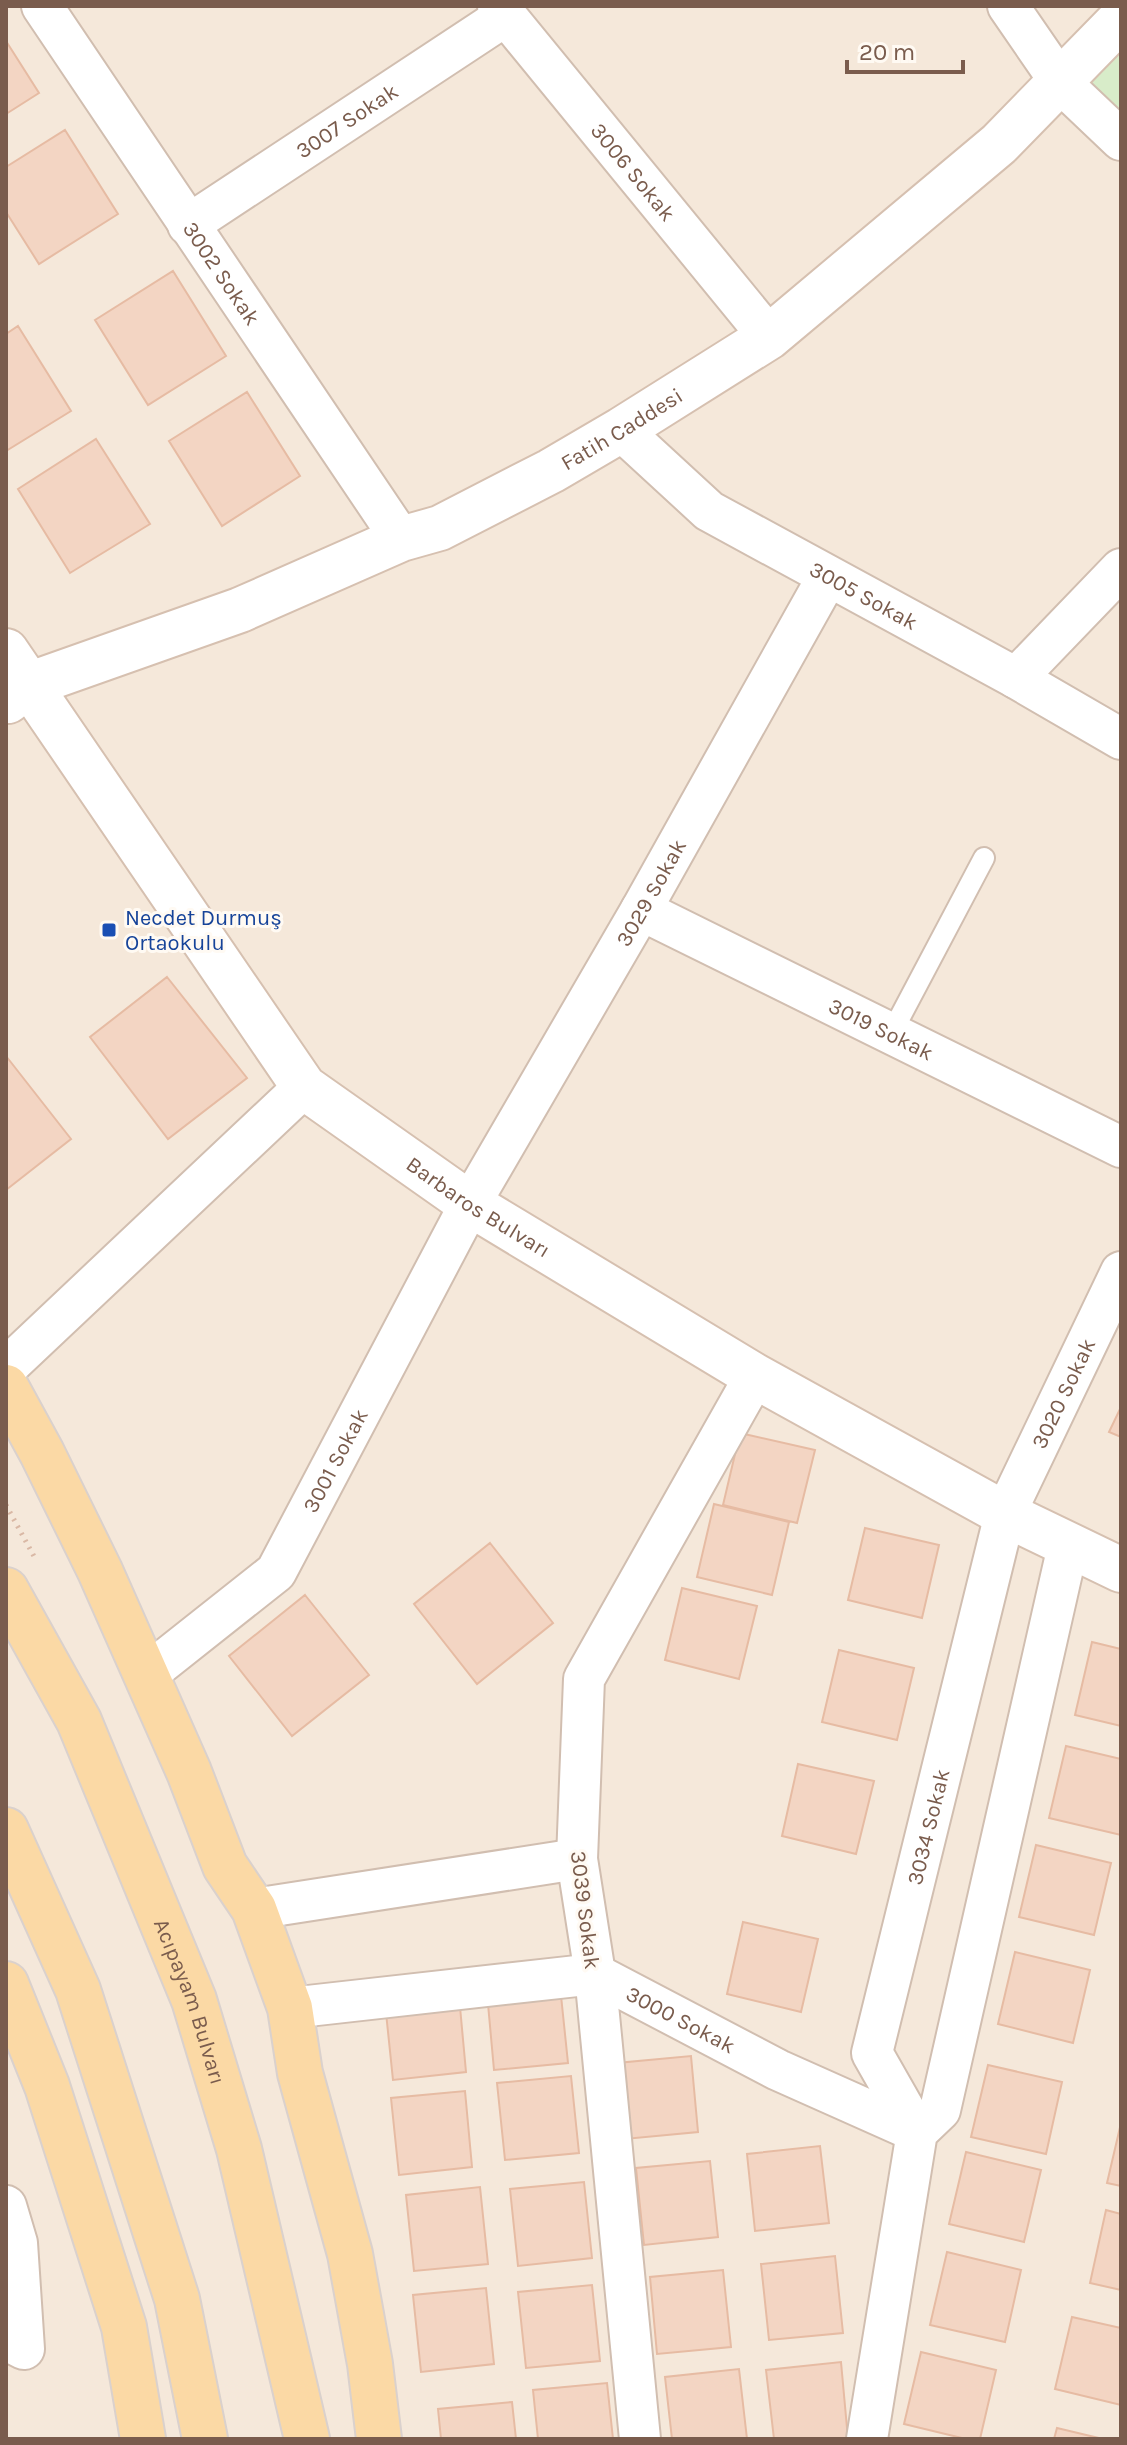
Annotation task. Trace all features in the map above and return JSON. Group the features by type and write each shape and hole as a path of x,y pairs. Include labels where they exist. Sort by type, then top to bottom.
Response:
{"main road":[{"path":"6,1387 93,1558 189,1772 225,1866 254,1909 290,2008 300,2073 350,2254 370,2364 379,2439"},
{"name":"Acıpayam Bulvarı","path":"6,1590 79,1721 194,2000 239,2149 307,2439"},
{"path":"6,1830 78,1990 177,2299 205,2439"},
{"path":"6,1984 47,2086 124,2327 143,2439"}],"street":[{"name":"3002 Sokak","path":"42,6 401,539"},
{"path":"1008,6 1061,83 1121,140"},
{"name":"3007 Sokak","path":"188,225 502,11"},
{"name":"3006 Sokak","path":"502,11 769,337"},
{"name":"Fatih Caddesi","path":"11,679 240,610 401,539 440,528 551,471 621,430 769,337 999,144 1121,19"},
{"name":"3005 Sokak","path":"621,430 709,511 827,578 1016,678 1121,739"},
{"path":"1016,678 1121,569"},
{"name":"3029 Sokak","path":"470,1204 641,910 827,578"},
{"name":"Barbaros Bulvarı","path":"11,679 304,1087 470,1204 755,1376 1005,1514 1121,1570"},
{"name":"3019 Sokak","path":"641,910 1121,1147"},
{"path":"6,1368 304,1087"},
{"name":"3001 Sokak","path":"146,1675 276,1572 470,1204"},
{"name":"3020 Sokak","path":"1005,1514 1121,1272"},
{"name":"3039 Sokak","path":"640,2439 595,1974 577,1859 584,1679 755,1376"},
{"name":"3034 Sokak","path":"917,2132 872,2053 1005,1514"},
{"path":"867,2439 917,2132 940,2110 1068,1546"},
{"path":"254,1909 577,1859"},
{"path":"290,2008 595,1974"},
{"name":"3000 Sokak","path":"595,1974 778,2070 917,2132"},
{"path":"6,2206 17,2243 15,2344"}],"lane":[{"path":"891,1034 984,858"}],"shaded area":[{"path":"6,6 1121,6 1121,2439 6,2439"}],"green space":[{"path":"1121,19 1121,142 1061,83"}],"building":[{"path":"6,41 39,93 6,114"},
{"path":"65,130 118,214 39,264 6,212 6,167"},
{"path":"173,271 226,356 148,405 95,320"},
{"path":"18,326 71,411 6,451 6,334"},
{"path":"247,392 300,476 222,526 169,441"},
{"path":"96,439 150,524 70,573 18,489"},
{"path":"167,977 247,1078 168,1139 90,1037"},
{"path":"6,1056 71,1139 6,1190"},
{"path":"1121,1407 1121,1437 1109,1432"},
{"path":"740,1433 815,1450 797,1523 723,1505"},
{"path":"714,1504 789,1522 772,1595 697,1577"},
{"path":"865,1528 939,1545 922,1618 848,1600"},
{"path":"490,1543 553,1623 477,1684 414,1604"},
{"path":"682,1588 757,1606 739,1679 665,1660"},
{"path":"305,1595 369,1675 292,1736 229,1656"},
{"path":"1092,1642 1121,1649 1121,1726 1075,1715"},
{"path":"839,1650 914,1668 897,1740 822,1722"},
{"path":"1066,1746 1121,1759 1121,1835 1049,1818"},
{"path":"798,1764 874,1781 856,1854 782,1836"},
{"path":"1036,1845 1111,1863 1094,1935 1019,1917"},
{"path":"743,1922 818,1939 801,2012 727,1994"},
{"path":"1015,1952 1090,1970 1073,2043 998,2024"},
{"path":"560,1986 568,2063 494,2070 487,1993"},
{"path":"459,1996 466,2072 393,2080 385,2003"},
{"path":"691,2056 698,2132 625,2139 617,2063"},
{"path":"988,2065 1062,2082 1046,2154 971,2137"},
{"path":"571,2076 579,2153 505,2160 497,2083"},
{"path":"465,2091 472,2167 399,2175 391,2098"},
{"path":"1121,2123 1121,2186 1107,2183"},
{"path":"820,2146 829,2223 755,2231 747,2154"},
{"path":"966,2152 1041,2170 1024,2242 949,2224"},
{"path":"710,2161 718,2237 644,2245 636,2168"},
{"path":"584,2182 592,2258 518,2266 510,2189"},
{"path":"480,2187 488,2264 414,2271 406,2195"},
{"path":"1106,2210 1121,2214 1121,2290 1090,2283"},
{"path":"947,2252 1021,2270 1005,2342 930,2325"},
{"path":"835,2256 843,2333 769,2340 761,2264"},
{"path":"723,2270 731,2347 657,2354 650,2277"},
{"path":"592,2285 600,2361 526,2368 518,2292"},
{"path":"486,2288 494,2364 421,2372 413,2295"},
{"path":"1072,2317 1121,2328 1121,2405 1055,2389"},
{"path":"921,2352 996,2370 980,2439 966,2439 904,2424"},
{"path":"841,2362 848,2439 774,2439 766,2370"},
{"path":"739,2369 747,2439 672,2439 665,2377"},
{"path":"607,2383 613,2439 538,2439 533,2390"},
{"path":"512,2402 516,2439 441,2439 438,2409"},
{"path":"1057,2428 1103,2439 1054,2439"}],"place":[{"name":"Necdet Durmuş Ortaokulu","path":"109,930"}]}
